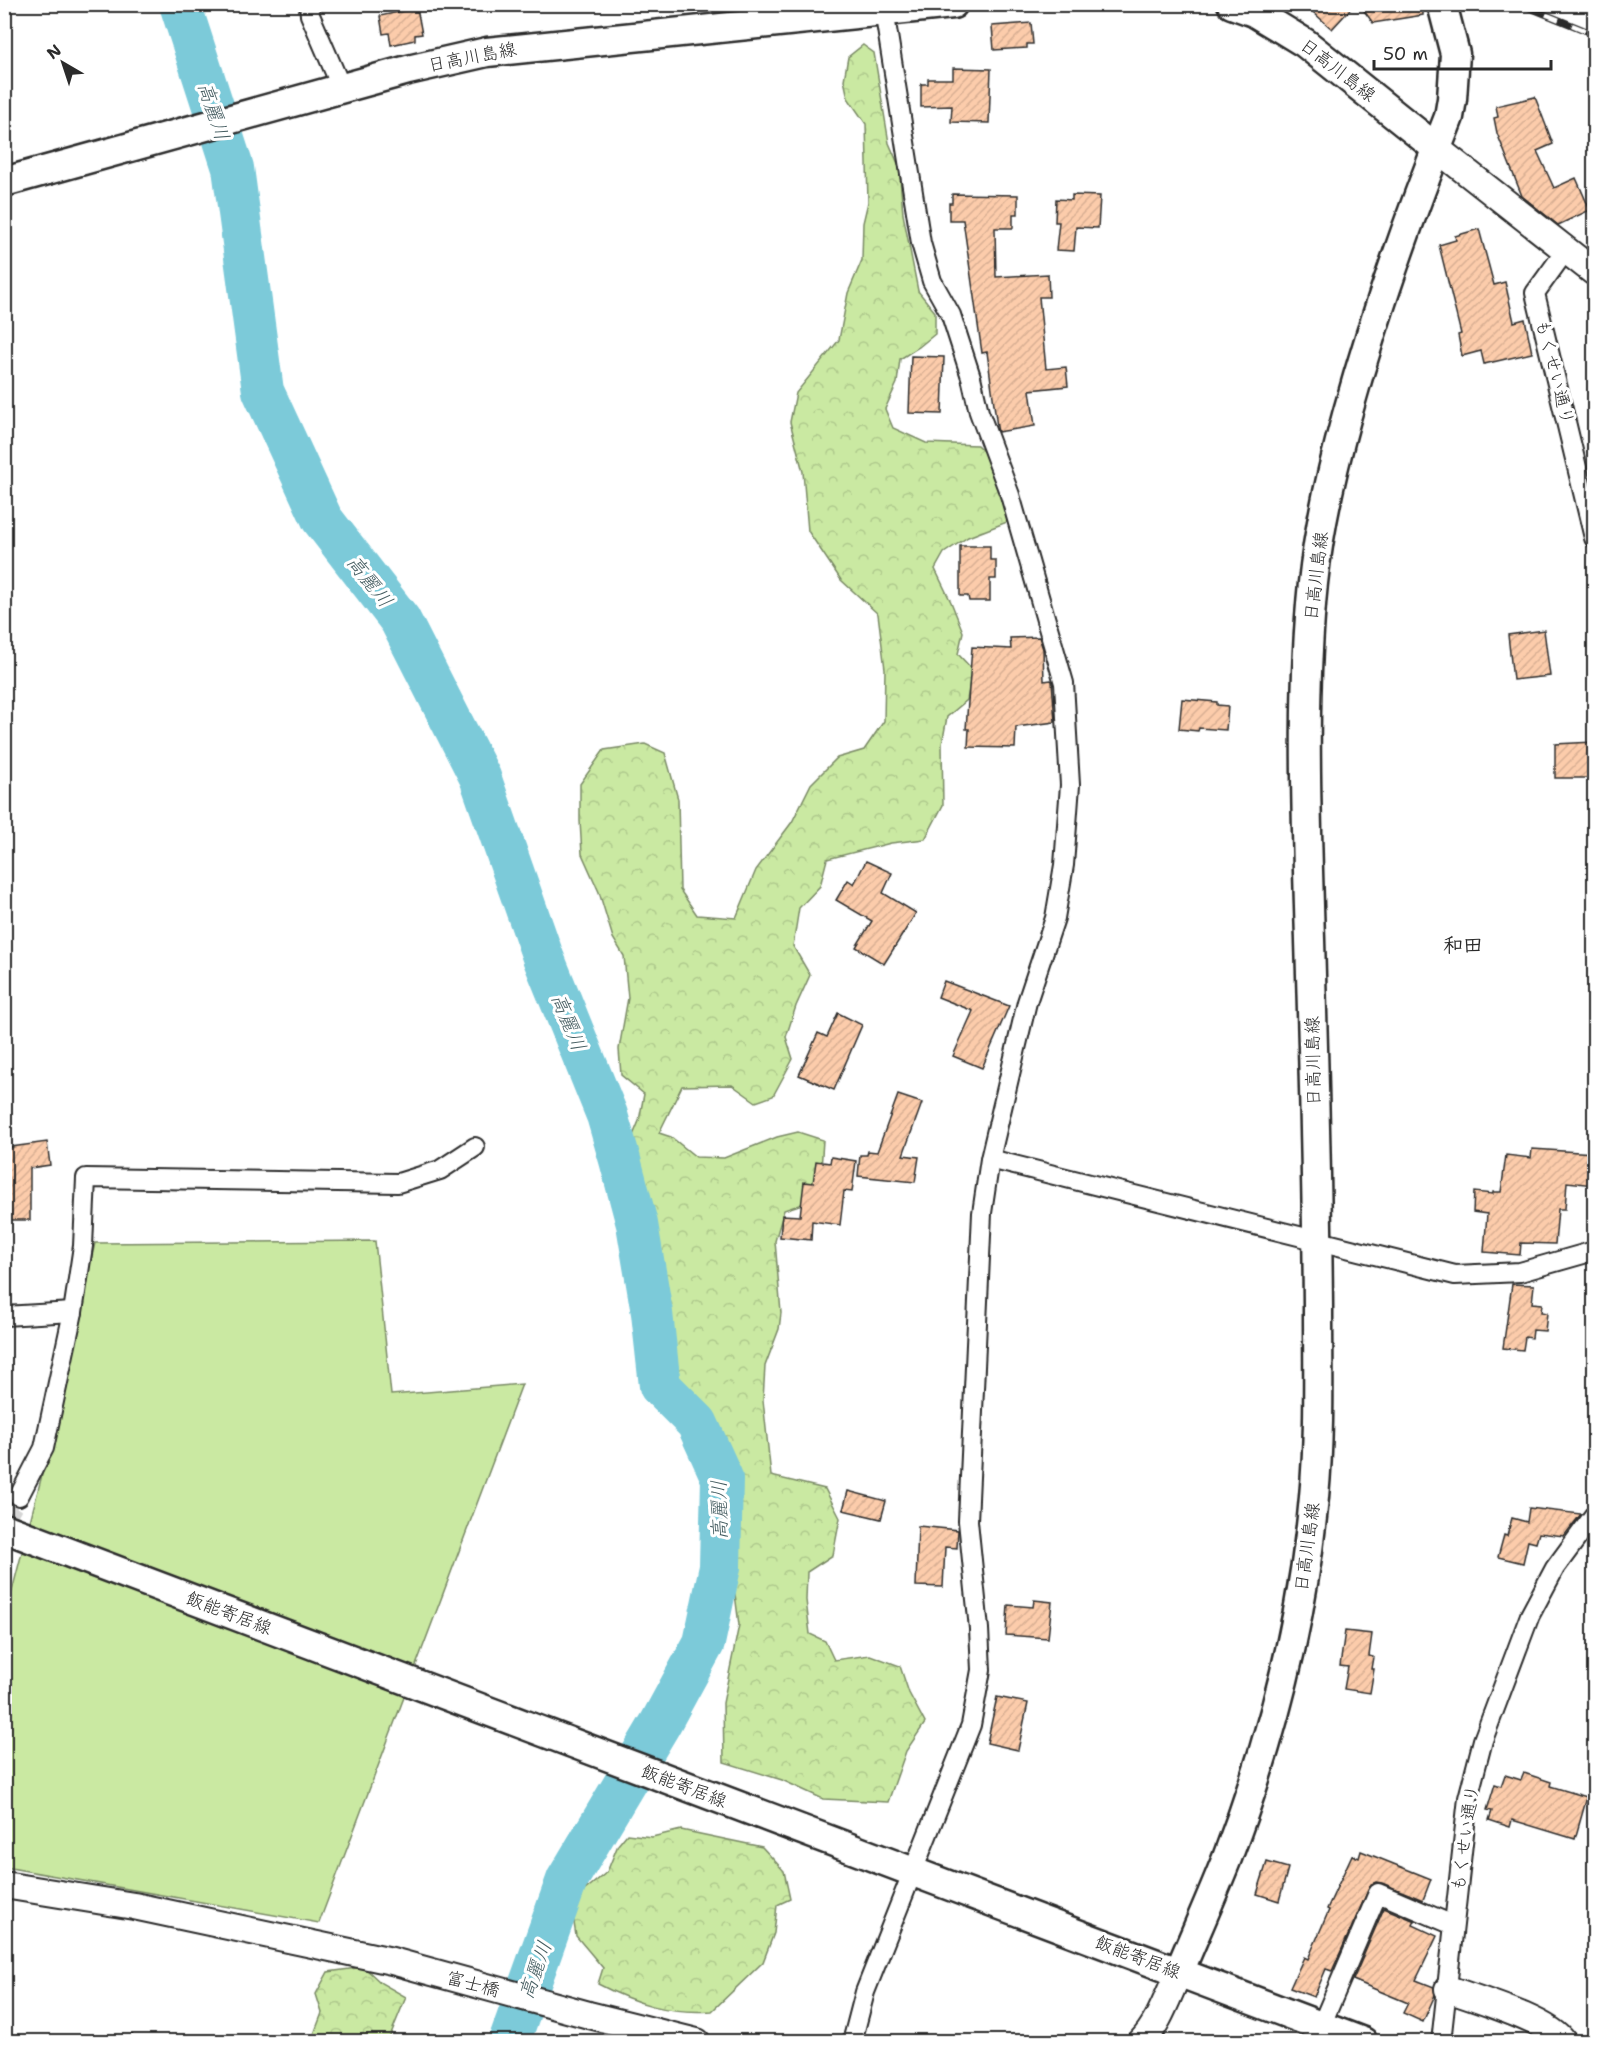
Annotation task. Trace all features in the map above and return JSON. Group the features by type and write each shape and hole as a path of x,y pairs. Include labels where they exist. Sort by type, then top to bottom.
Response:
{"main road":[{"name":"日高川島線","path":"4,182 408,70 487,52 953,4"},
{"name":"日高川島線","path":"1232,4 1254,12 1305,44 1436,148"},
{"name":"日高川島線","path":"1179,1972 1226,1859 1252,1787 1274,1715 1293,1633 1314,1497 1318,1421 1318,1242 1305,758 1307,671 1313,580 1330,479 1358,376 1397,251 1449,117 1455,54 1442,4"},
{"name":"飯能寄居線","path":"4,1528 1363,2042"}],"street":[{"path":"309,4 331,92"},
{"path":"852,2042 865,1992 971,1725 981,1670 968,1521 982,1213 990,1159 1027,1002 1055,918 1064,865 1070,785 1064,682 1010,495 979,412 971,376 951,315 932,281 921,243 884,10"},
{"path":"1436,148 1594,272"},
{"name":"もくせい通り","path":"1566,250 1534,293 1594,538"},
{"path":"19,1496 44,1448 73,1312 83,1246 86,1178 398,1183 440,1170 475,1147"},
{"path":"990,1159 1455,1275 1520,1272 1594,1251"},
{"path":"4,1316 73,1312"},
{"name":"もくせい通り","path":"1441,2042 1467,1798 1483,1740 1530,1615 1555,1568 1594,1515"},
{"name":"富士橋","path":"4,1885 134,1906 392,1961 697,2042"},
{"path":"1321,2026 1378,1893 1453,1925"},
{"path":"1141,2042 1157,2019 1179,1972"},
{"path":"1448,1989 1545,2025 1559,2035 1563,2042"}],"green space":[{"path":"863,45 874,53 889,143 899,166 903,214 918,291 935,312 935,334 900,359 897,383 885,409 893,428 926,443 977,445 991,459 1006,498 1007,522 968,537 944,553 935,569 963,632 958,654 972,669 967,700 947,717 942,744 943,805 925,839 891,843 827,859 820,886 799,908 793,946 810,975 796,1006 786,1037 793,1059 773,1096 756,1102 732,1085 682,1086 659,1133 671,1137 696,1157 724,1158 777,1137 798,1132 823,1140 820,1185 802,1204 784,1210 775,1241 781,1313 779,1329 765,1366 763,1400 771,1476 825,1489 840,1518 833,1555 807,1572 806,1600 810,1634 825,1641 834,1660 870,1655 900,1666 909,1693 925,1723 906,1751 888,1802 823,1799 782,1780 724,1762 723,1703 739,1625 734,1586 737,1510 733,1477 727,1446 705,1414 679,1393 665,1356 644,1340 634,1313 635,1296 652,1261 644,1216 632,1173 632,1138 639,1121 644,1094 621,1075 619,1049 628,998 624,956 613,938 599,892 582,854 580,821 580,784 604,750 645,744 665,753 678,799 680,890 697,915 736,918 756,870 792,822 811,784 837,758 864,750 884,721 885,669 878,614 841,580 808,531 803,472 790,422 796,393 839,340 848,293 862,260 863,223 868,202 866,124 848,98 844,80 848,57"},
{"path":"375,1241 391,1395 522,1384 319,1923 5,1867 5,1618 43,1471 95,1243"},
{"path":"681,1830 762,1847 784,1871 790,1899 777,1905 774,1933 763,1962 712,2011 681,2011 653,2006 598,1984 603,1968 576,1936 573,1916 579,1895 607,1872 618,1845 627,1834 652,1837"},
{"path":"364,1967 381,1983 406,1997 388,2041 311,2042 322,2013 316,1994 328,1972"}],"building":[{"path":"1304,4 1355,4 1332,29"},
{"path":"1359,4 1423,4 1423,15 1373,23"},
{"path":"417,8 422,34 415,35 415,40 391,45 389,33 383,34 380,16"},
{"path":"1031,23 1033,44 1027,44 1027,48 994,50 992,26"},
{"path":"953,68 991,69 989,123 951,122 952,106 921,107 921,84 928,84 928,79 953,79"},
{"path":"1535,97 1553,144 1537,151 1554,188 1576,178 1590,210 1558,225 1522,196 1497,133 1494,118 1498,117 1496,106"},
{"path":"952,194 1018,195 1018,214 1013,214 1013,228 995,228 996,277 1048,274 1049,297 1039,297 1046,369 1066,367 1068,386 1030,390 1035,426 998,432 987,352 982,353 963,220 949,220 949,203 952,203"},
{"path":"1072,195 1100,196 1098,228 1076,227 1074,251 1056,250 1059,222 1055,222 1056,199 1072,200"},
{"path":"1479,229 1494,285 1505,282 1514,322 1525,319 1532,353 1484,364 1481,351 1462,356 1458,335 1461,334 1439,245 1456,240 1455,236"},
{"path":"911,356 944,357 942,414 909,413"},
{"path":"960,546 990,546 990,560 996,560 996,579 990,579 990,601 969,601 968,596 960,596"},
{"path":"1544,630 1550,676 1513,680 1508,635"},
{"path":"1039,637 1043,649 1044,681 1052,681 1055,722 1016,727 1015,748 968,747 969,729 966,729 972,647 1011,649 1010,638"},
{"path":"1182,699 1217,702 1217,705 1228,706 1226,730 1179,729"},
{"path":"1594,742 1594,778 1555,778 1555,744"},
{"path":"866,861 892,873 883,893 916,913 884,964 856,947 872,921 836,900 848,880 854,884"},
{"path":"944,981 1009,1006 982,1068 953,1056 973,1011 938,997"},
{"path":"838,1013 862,1025 834,1090 799,1075 818,1033 827,1037"},
{"path":"898,1095 922,1103 903,1155 919,1157 915,1182 858,1176 860,1155 867,1155 868,1151 877,1152"},
{"path":"47,1142 50,1165 30,1168 30,1220 4,1220 4,1148"},
{"path":"1532,1149 1594,1153 1594,1185 1567,1182 1565,1209 1558,1209 1555,1244 1521,1243 1520,1255 1484,1252 1487,1214 1473,1212 1474,1192 1493,1194 1493,1192 1501,1192 1506,1155 1531,1158"},
{"path":"831,1157 856,1161 852,1192 844,1191 840,1225 812,1221 811,1240 780,1237 782,1215 800,1216 804,1182 813,1183 816,1161 830,1163"},
{"path":"1512,1284 1534,1285 1532,1303 1542,1304 1541,1312 1547,1313 1545,1331 1533,1330 1532,1338 1525,1337 1523,1350 1503,1348"},
{"path":"848,1491 886,1501 881,1519 843,1510"},
{"path":"1529,1508 1581,1514 1564,1536 1539,1533 1536,1543 1528,1541 1523,1563 1498,1557 1512,1518 1527,1522"},
{"path":"918,1526 958,1530 957,1548 945,1547 943,1587 916,1586"},
{"path":"1034,1600 1052,1602 1048,1638 1006,1635 1008,1605 1033,1607"},
{"path":"1345,1631 1372,1634 1369,1656 1373,1657 1371,1669 1374,1669 1370,1693 1344,1689 1348,1667 1340,1666"},
{"path":"997,1697 1028,1703 1018,1750 987,1743"},
{"path":"1524,1773 1551,1782 1550,1786 1587,1797 1575,1839 1512,1820 1510,1827 1489,1820 1492,1811 1487,1810 1495,1784 1501,1786 1505,1775 1521,1780"},
{"path":"1361,1851 1431,1879 1423,1900 1382,1883 1371,1884 1332,1971 1326,1969 1314,1997 1290,1988 1304,1957 1308,1959 1329,1910 1327,1909 1352,1855 1359,1858"},
{"path":"1267,1862 1288,1868 1279,1901 1257,1894"},
{"path":"1384,1908 1415,1921 1413,1925 1437,1936 1416,1980 1434,1987 1435,1995 1423,2022 1403,2013 1408,2003 1353,1980"}],"waterway":[{"name":"高麗川","path":"180,4 233,168 263,391 322,519 400,620 480,777 543,957 607,1115 637,1224 652,1313 660,1386 697,1423 722,1478 720,1567 704,1643 660,1724 567,1880 509,2042"}],"tunnel":[{"path":"4,1521 19,1496"}],"railway":[{"path":"1520,4 1594,34"}],"district":[{"name":"和田","path":"1463,945"}]}
